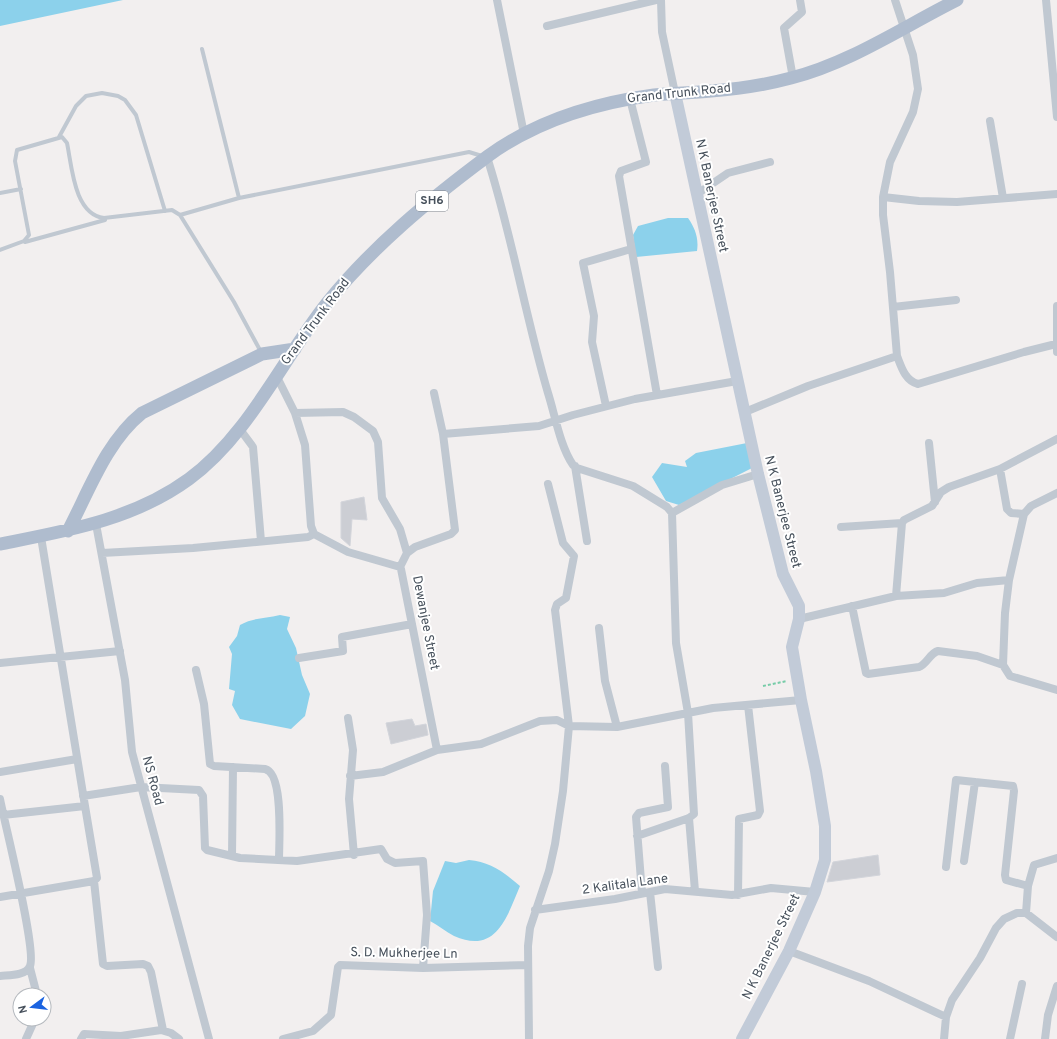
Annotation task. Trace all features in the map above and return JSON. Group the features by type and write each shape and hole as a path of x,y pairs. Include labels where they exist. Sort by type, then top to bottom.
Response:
{"main road":[{"name":"Grand Trunk Road","path":"0,544 68,531 111,519 150,503 188,480 204,467 239,428 324,307 372,253 426,206 487,157 524,134 581,110 630,99 674,93 713,91 793,78 841,60 957,0"},
{"path":"68,531 116,439 129,424 142,413 262,354 295,349"}],"street":[{"path":"497,0 524,134"},
{"path":"546,26 656,0"},
{"path":"661,0 662,32 674,93"},
{"path":"793,78 784,28 802,12 800,0"},
{"path":"895,0 913,55 918,89 912,112 890,162 883,197 883,215 893,307 896,356 904,373 909,379 918,384 1024,352 1056,348 1057,306"},
{"path":"1046,0 1052,80 1057,117"},
{"name":"N K Banerjee Street","path":"674,93 758,474 783,574 799,606 799,619 792,646 825,826 825,860 815,892 789,952 742,1039"},
{"path":"630,99 646,160 645,163 619,174 657,395"},
{"path":"990,121 1003,198"},
{"path":"487,157 500,199 529,324 556,421 570,461 575,466 633,486 667,507 672,513 676,643 688,712 694,811 693,816 689,818 637,836"},
{"path":"696,194 728,173 770,162"},
{"path":"883,197 919,201 952,202 1057,194"},
{"path":"606,406 592,342 594,316 582,263 631,249"},
{"path":"893,307 956,300"},
{"path":"745,412 801,388 896,356"},
{"path":"102,553 193,548 308,537 314,534 311,526 305,445 295,414 276,375"},
{"path":"443,434 540,426 606,406 657,395 737,381"},
{"path":"400,567 406,553 418,546 451,534 455,530 443,434 434,393"},
{"path":"295,414 343,412 354,417 373,431 378,442 382,498 400,529 406,553"},
{"path":"239,428 251,444 253,452 261,541"},
{"path":"896,596 902,523 905,519 931,507 941,492 950,487 1000,469 1057,439"},
{"path":"929,443 935,502"},
{"path":"575,466 586,541"},
{"path":"1000,469 1007,509 1011,513 1024,514"},
{"path":"672,513 722,484 758,474"},
{"path":"529,1039 528,965 530,928 549,871 555,844 563,791 569,726 555,610 557,604 566,598 574,556 563,543 548,484"},
{"path":"1057,493 1031,506 1024,514 1009,580 1005,613 1003,665 1010,676 1057,690"},
{"path":"841,527 902,523"},
{"name":"NS Road","path":"96,524 120,651 132,752 209,1039"},
{"name":"Dewanjee Street","path":"314,534 348,552 400,567 437,750"},
{"path":"40,537 96,878 94,881 103,964 107,966 143,964 148,966 151,972 163,1030"},
{"path":"799,619 896,596 944,593 977,583 1009,580"},
{"path":"852,606 866,673 868,674 919,667 924,664 934,652 938,651 977,656 1003,665"},
{"path":"299,658 343,651 342,637 412,624"},
{"path":"599,628 605,681 617,727"},
{"path":"0,663 120,651"},
{"path":"196,670 204,704 210,764 212,766 265,768 270,770 274,775 279,808 280,860"},
{"path":"350,776 383,772 437,750 477,745 533,722 557,720 569,726 617,727 688,712 801,700"},
{"path":"738,895 739,818 758,815 760,811 748,705"},
{"path":"348,718 354,750 350,776 349,807 354,855"},
{"path":"0,772 77,759"},
{"path":"658,967 637,836 636,817 638,813 668,807 665,766"},
{"path":"232,856 234,767"},
{"path":"946,867 955,781 975,782 1014,788 1005,876 1006,880 1028,886"},
{"path":"964,861 975,782"},
{"path":"83,796 141,787 201,791 203,796 205,848 207,850 232,856 297,861 354,855 382,849 387,859 395,863 424,861 427,915 423,968"},
{"path":"0,799 26,920 31,953 30,968 35,987"},
{"path":"3,815 85,806"},
{"path":"689,818 694,892"},
{"path":"1026,913 1028,886 1034,865 1057,858"},
{"path":"0,897 94,881"},
{"name":"2 Kalitala Lane","path":"535,910 665,889 738,895 771,888 815,892"},
{"path":"944,1039 946,1017 956,992 980,958 1000,924 1012,914 1026,913 1057,937"},
{"path":"789,952 869,981 946,1017"},
{"name":"S. D. Mukherjee Ln","path":"283,1039 313,1032 331,1015 338,967 340,965 423,968 528,965"},
{"path":"0,976 24,973 30,968"},
{"path":"1010,1039 1022,984"},
{"path":"1045,1039 1048,1015 1057,986"},
{"path":"26,1039 31,1027"},
{"path":"81,1039 84,1034 121,1036 163,1030 179,1039"}],"lane":[{"path":"202,49 239,198"},
{"path":"0,250 24,241 29,235 15,160 17,150 60,137 76,106 86,96 102,93 118,96 125,100 136,115 165,211"},
{"path":"60,137 67,143 79,196 85,207 97,217 115,217 172,210 180,215 234,302 262,354"},
{"path":"180,215 239,198 469,152 487,157"},
{"path":"0,193 21,189"},
{"path":"10,246 115,217"}],"path":[{"path":"763,686 797,679"}],"water":[{"path":"0,0 123,0 0,26"},
{"path":"668,218 688,218 696,233 697,251 636,257 633,235 638,226"},
{"path":"747,443 754,467 679,505 666,501 652,477 662,463 687,467 685,461 696,453"},
{"path":"280,615 290,617 287,629 296,648 302,675 310,694 305,716 291,729 240,719 232,705 235,691 229,689 232,654 229,647 237,636 240,625 255,619"},
{"path":"469,860 484,863 496,868 520,886 505,920 498,929 490,936 481,940 469,941 454,936 430,921 433,891 445,861 456,863"}],"building":[{"path":"364,497 367,520 352,519 350,546 341,538 341,502"},
{"path":"412,719 415,726 426,724 428,735 391,744 386,723"},
{"path":"878,855 880,875 827,882 833,862"}]}
